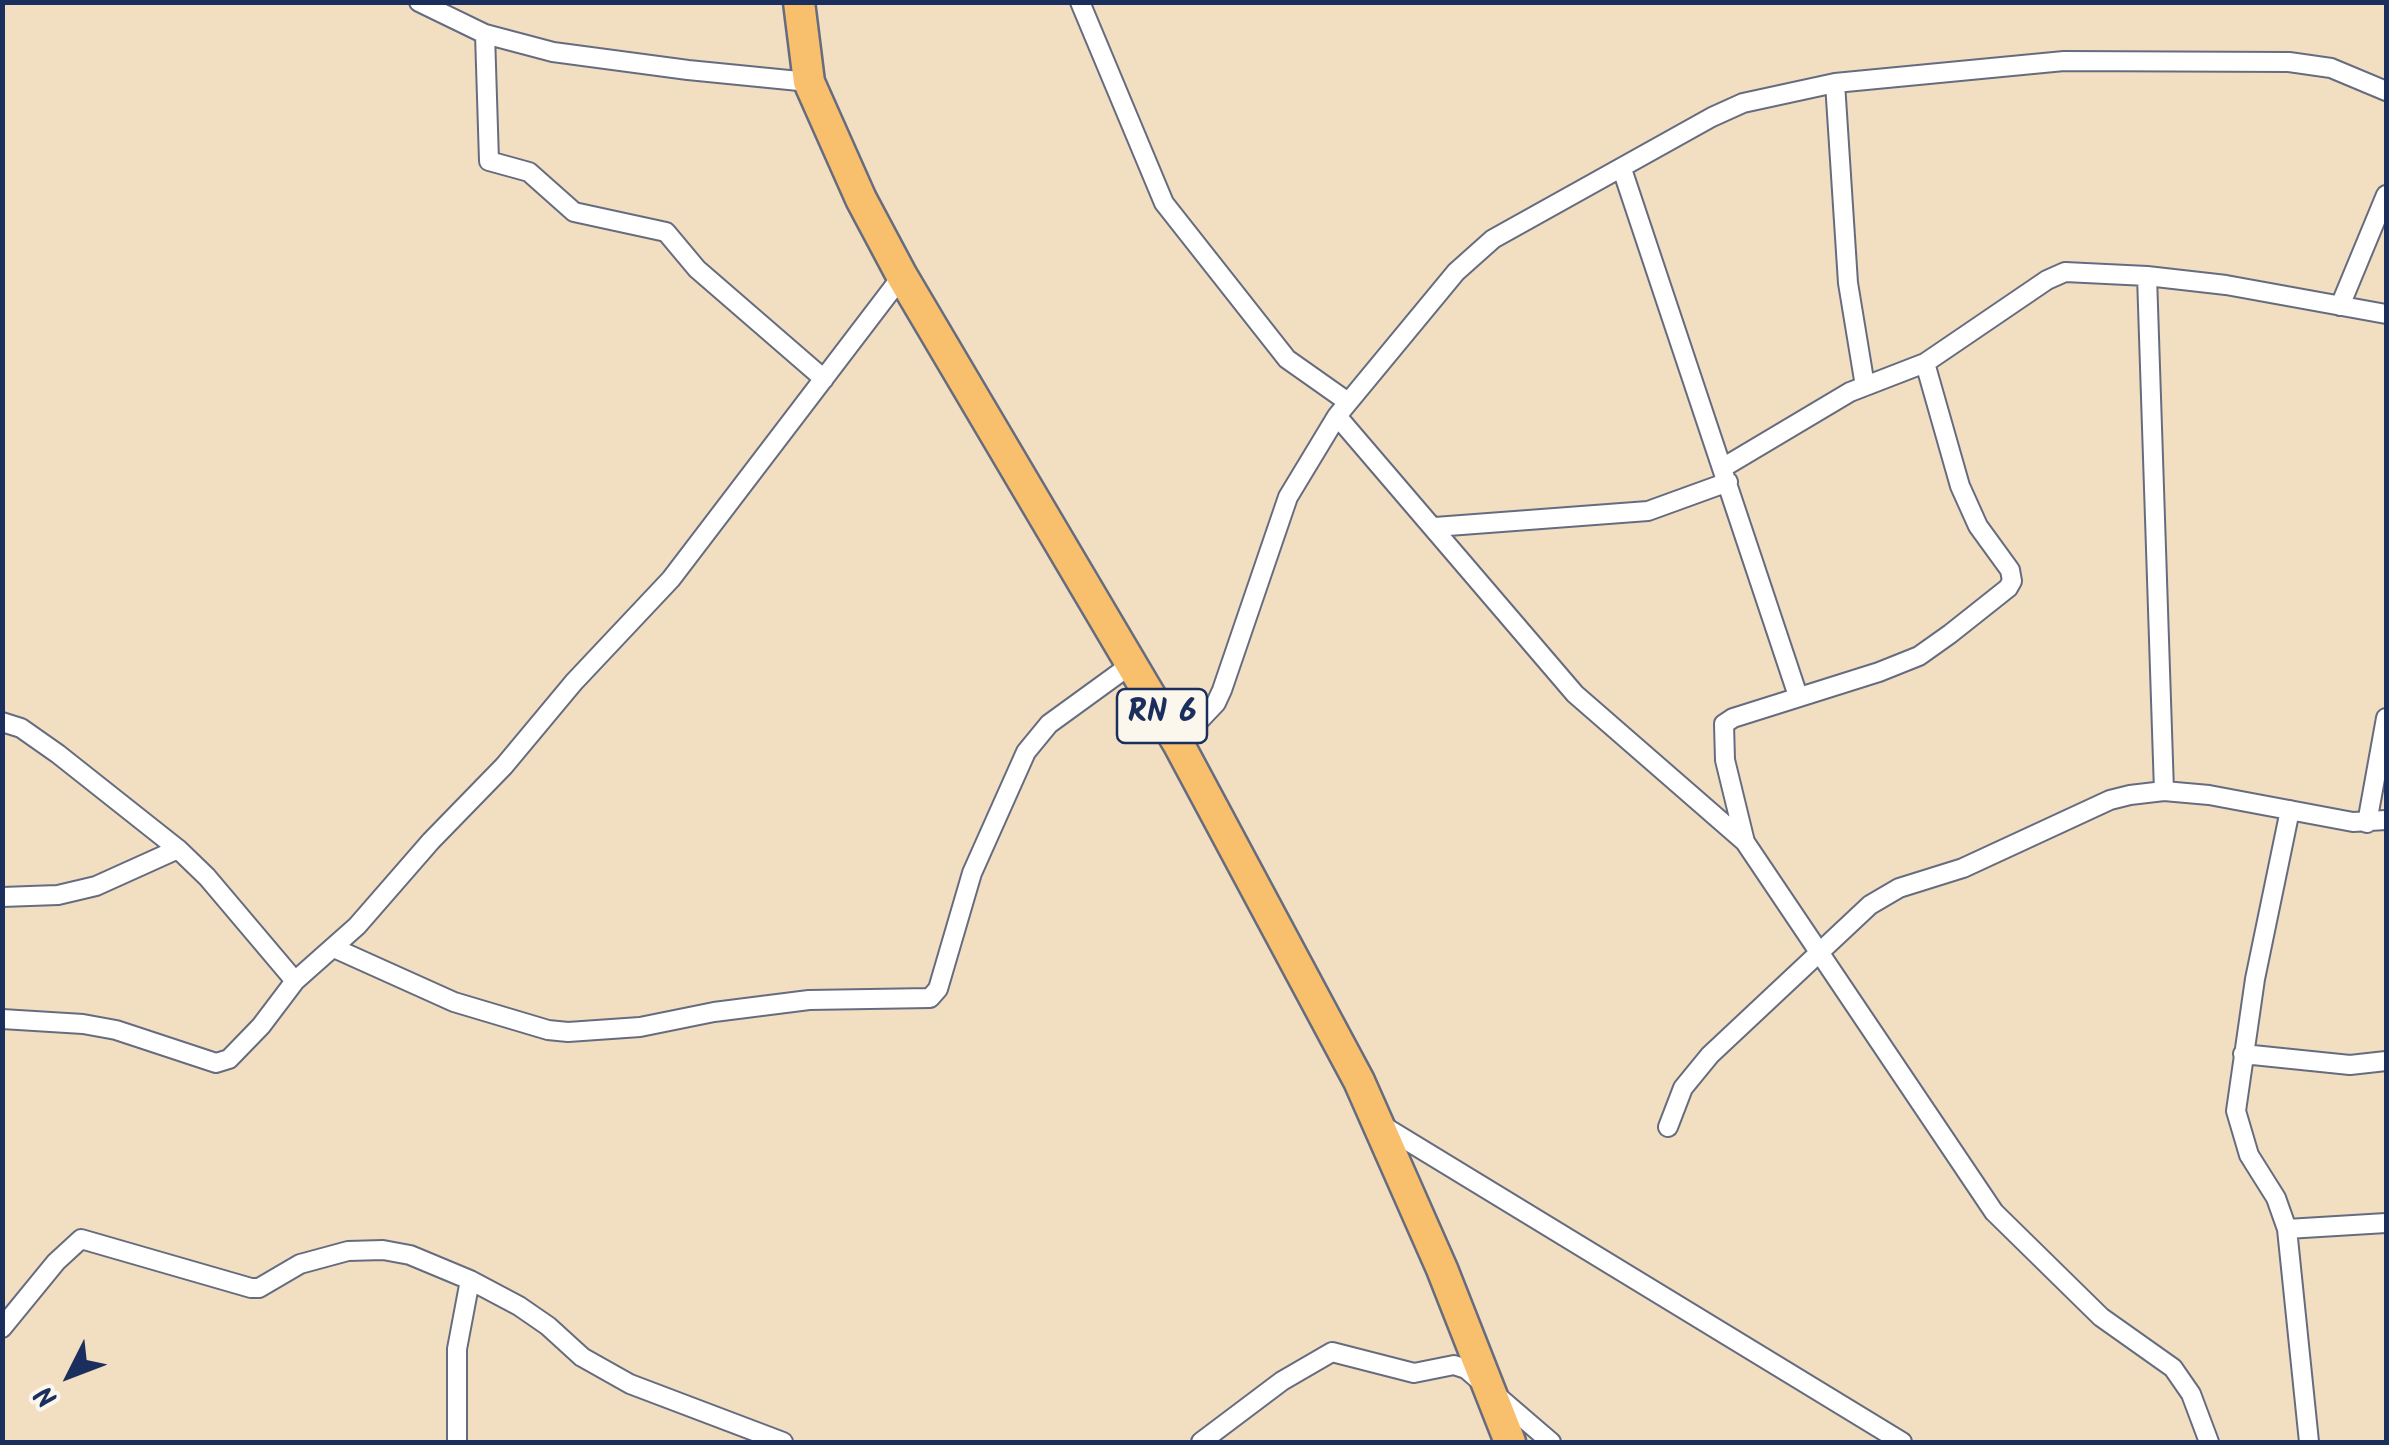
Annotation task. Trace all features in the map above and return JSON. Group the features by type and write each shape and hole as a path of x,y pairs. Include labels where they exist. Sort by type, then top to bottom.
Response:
{"main road":[{"name":"RN 6","path":"799,2 809,82 860,200 1178,743 1289,947 1380,1124 1510,1442"}],"street":[{"path":"419,2 484,34 584,57 809,82"},
{"path":"1080,2 1164,202 1287,359 1343,409 1434,527 1576,694 1746,842 1994,1212 2101,1316 2174,1368 2191,1394 2209,1442"},
{"path":"484,34 488,162 530,172 574,212 666,232 698,269 824,379"},
{"path":"1178,743 1216,703 1222,690 1288,497 1343,409 1473,255 1493,240 1742,103 1836,84 2064,61 2248,60 2331,68 2386,92"},
{"path":"1836,84 1848,283 1865,386"},
{"path":"1622,169 1798,696"},
{"path":"2340,306 2386,194"},
{"path":"1434,527 1648,511 1726,475 1865,386 1924,363 2065,272 2226,284 2386,314"},
{"path":"2,1019 116,1030 222,1062 261,1026 295,981 334,948 504,766 574,682 671,579 902,276"},
{"path":"2148,276 2164,791"},
{"path":"1746,842 1725,760 1724,724 1918,656 1994,600 2012,580 2010,570 1978,526 1960,486 1924,363"},
{"path":"334,948 454,1002 548,1030 568,1032 640,1027 714,1012 808,1000 930,998 938,989 972,873 1026,752 1050,724 1132,664"},
{"path":"2367,823 2386,718"},
{"path":"2,722 20,728 58,754 178,849 208,876 295,981"},
{"path":"1668,1127 1682,1088 1694,1071 1870,905 1900,888 1963,868 2110,800 2164,791 2209,795 2367,823 2386,820"},
{"path":"2290,810 2255,979 2236,1112 2249,1155 2276,1198 2288,1229 2308,1442"},
{"path":"2,897 58,895 96,886 178,849"},
{"path":"2243,1054 2350,1064 2386,1061"},
{"path":"1380,1124 1902,1442"},
{"path":"2288,1229 2386,1223"},
{"path":"2,1328 56,1262 81,1239 251,1288 259,1288 300,1264 348,1251 383,1250 410,1255 470,1280 534,1316 604,1371 630,1384 782,1442"},
{"path":"457,1442 457,1348 470,1280"},
{"path":"1202,1442 1282,1381 1332,1352 1414,1373 1459,1366 1551,1442"}]}
